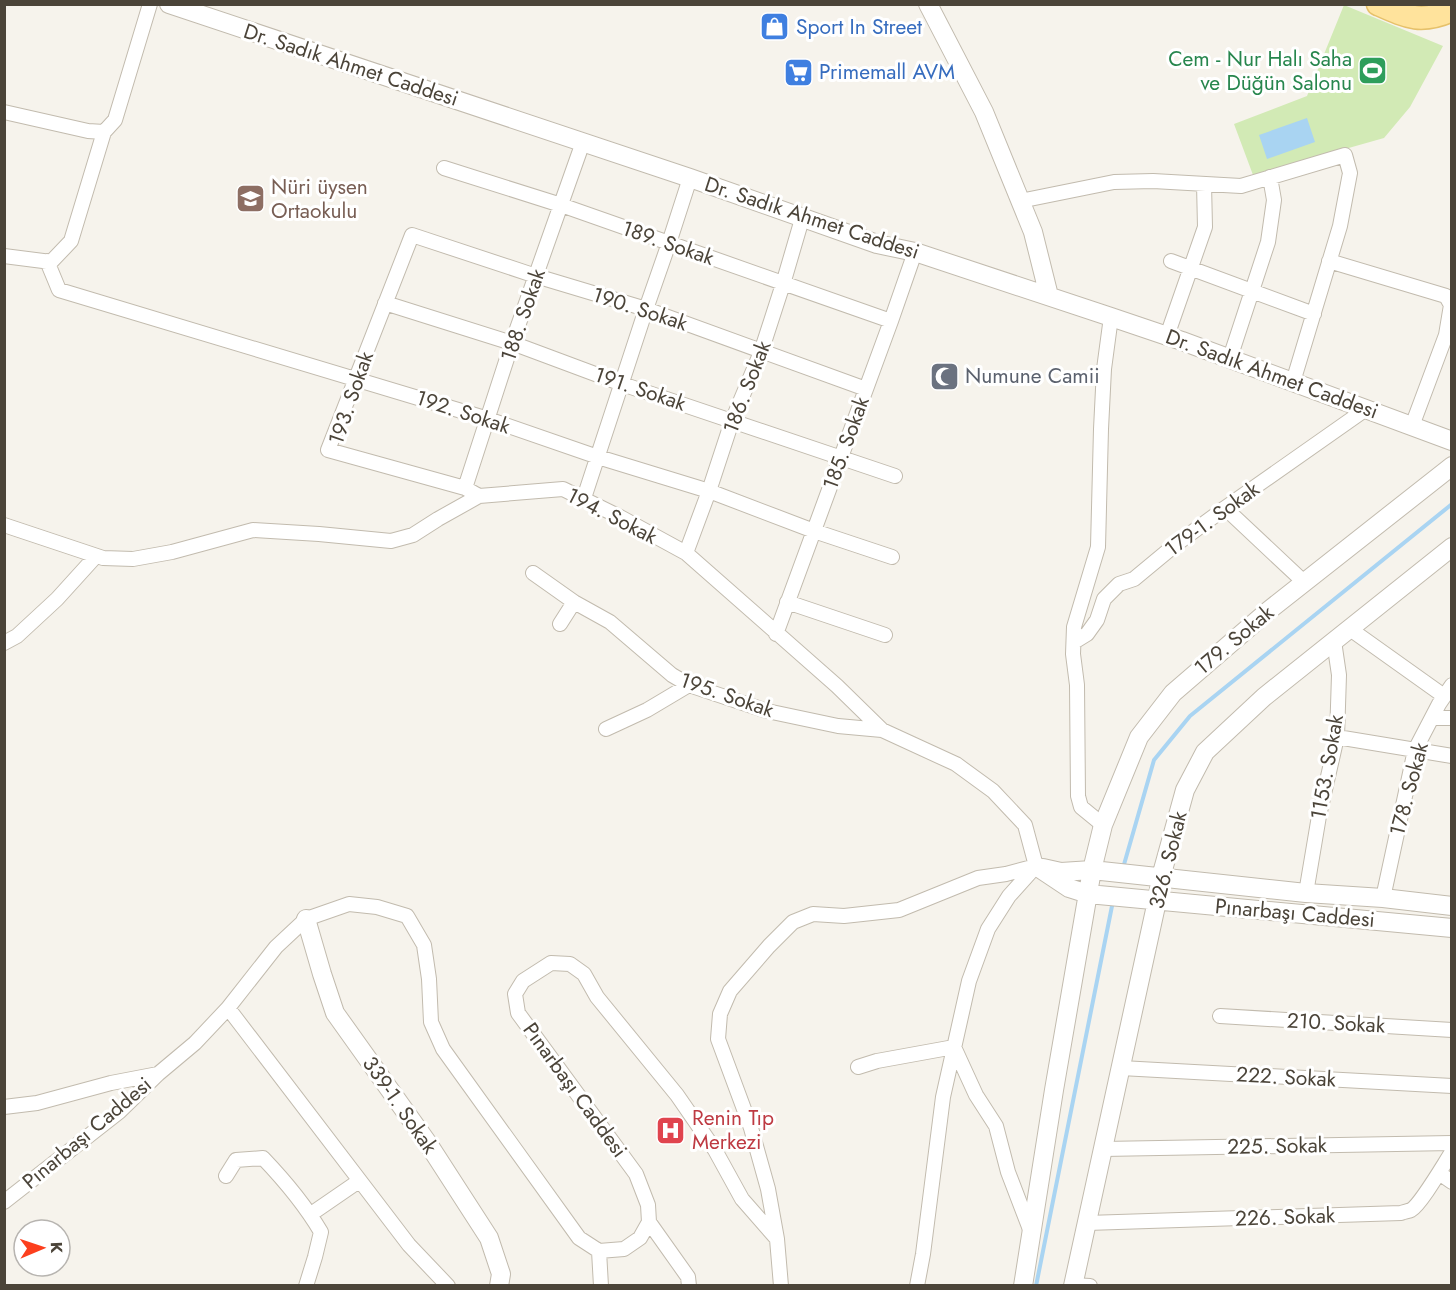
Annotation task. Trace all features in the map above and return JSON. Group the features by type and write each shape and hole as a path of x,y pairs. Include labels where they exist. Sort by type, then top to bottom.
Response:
{"main road":[{"path":"1378,4 1407,17 1429,17 1452,10"}],"street":[{"path":"4,256 51,262 71,241 104,132 115,120 150,4"},
{"name":"Dr. Sadık Ahmet Caddesi","path":"169,4 690,178 877,244 915,252 1167,336 1452,441"},
{"path":"928,4 984,112 1033,232 1049,296"},
{"path":"4,112 88,131 104,132"},
{"name":"188. Sokak","path":"465,488 582,142"},
{"path":"1020,201 1114,182 1153,181 1241,186 1345,155 1350,172 1340,226 1293,382"},
{"name":"189. Sokak","path":"444,168 561,206 891,321"},
{"path":"1230,358 1268,242 1274,200 1270,177"},
{"path":"584,498 690,178"},
{"path":"1167,336 1205,227 1204,184"},
{"name":"186. Sokak","path":"686,553 732,421 761,352 802,219"},
{"name":"190. Sokak","path":"412,235 646,309 866,389"},
{"name":"193. Sokak","path":"412,235 328,450 465,488 479,496"},
{"name":"185. Sokak","path":"776,634 915,252"},
{"name":"192. Sokak","path":"46,261 59,290 488,419 598,457 709,491 814,531 892,557"},
{"path":"1171,261 1314,314"},
{"path":"1329,261 1446,296 1451,305 1446,335 1412,426"},
{"name":"191. Sokak","path":"385,303 512,344 622,384 895,476"},
{"path":"1103,825 1081,807 1078,796 1077,686 1073,654 1074,627 1098,547 1104,369 1111,317"},
{"name":"179-1. Sokak","path":"1074,642 1087,634 1097,620 1104,599 1110,592 1119,585 1134,579 1225,508 1366,409"},
{"name":"179. Sokak","path":"1092,870 1103,825 1139,737 1173,693 1268,611 1452,466"},
{"name":"194. Sokak","path":"4,525 103,558 133,559 172,552 253,530 391,541 413,535 479,496 563,489 686,553 837,686 882,730 956,764 993,791 1025,825 1036,866"},
{"path":"1225,508 1305,583"},
{"name":"326. Sokak","path":"1073,1285 1161,877 1185,790 1205,752 1264,697 1452,547"},
{"path":"4,643 17,636 57,599 96,556"},
{"name":"195. Sokak","path":"533,573 574,602 610,621 672,675 689,685 767,711 838,726 882,730"},
{"path":"560,624 574,602"},
{"path":"788,602 885,635"},
{"path":"1350,629 1448,691"},
{"name":"1153. Sokak","path":"1306,893 1336,737 1339,675 1334,641"},
{"path":"606,729 647,710 689,685"},
{"name":"178. Sokak","path":"1383,898 1415,750 1448,691"},
{"path":"1432,718 1452,718"},
{"path":"1336,737 1452,756"},
{"path":"917,1286 943,1097 969,981 988,929 1009,896 1036,866"},
{"path":"781,1286 777,1239 768,1189 752,1128 718,1039 720,1014 730,991 793,922 813,914 844,916 900,910 978,878 1036,866"},
{"name":"Pınarbaşı Caddesi","path":"1036,866 1061,872 1092,870 1452,906"},
{"name":"Pınarbaşı Caddesi","path":"1036,866 1069,888 1088,894 1452,928"},
{"path":"1023,1286 1092,870"},
{"name":"Pınarbaşı Caddesi","path":"4,1202 119,1112 158,1074 195,1043 228,1008 276,947 306,919 349,904 377,907 407,916 424,945 429,979 431,1022 443,1049 579,1238 599,1251"},
{"name":"339-1. Sokak","path":"306,919 335,1013 427,1142 489,1238 501,1274 500,1286"},
{"name":"Pınarbaşı Caddesi","path":"649,1222 648,1205 636,1174 518,1013 514,994 523,981 551,963 570,964 584,974 597,997 683,1104 715,1150 742,1199 777,1239"},
{"path":"228,1008 409,1245 448,1286"},
{"name":"210. Sokak","path":"1220,1016 1452,1030"},
{"path":"858,1067 877,1061 954,1047"},
{"path":"954,1047 976,1095 996,1126 1008,1172 1031,1232"},
{"name":"222. Sokak","path":"1120,1068 1452,1086"},
{"path":"4,1107 37,1104 111,1083 158,1074"},
{"name":"225. Sokak","path":"1103,1149 1452,1143"},
{"name":"226. Sokak","path":"1087,1223 1401,1213 1417,1205 1452,1152"},
{"path":"226,1176 236,1160 263,1158 281,1176 310,1214 321,1232 306,1286"},
{"path":"1439,1173 1452,1182"},
{"path":"310,1214 359,1181"},
{"path":"601,1286 599,1251 624,1249 640,1238 649,1222 688,1277 689,1286"},
{"path":"1073,1285 1090,1286"}],"green space":[{"name":"Cem - Nur Halı Saha ve Düğün Salonu","path":"1344,5 1443,46 1410,107 1384,138 1253,175 1234,124 1307,96"}],"water":[{"path":"1307,118 1315,142 1267,159 1259,135"}],"waterway":[{"path":"1123,868 1154,760 1190,716 1452,504"},
{"path":"1036,1286 1113,901"}],"place":[{"name":"Sport In Street","path":"775,27"},
{"name":"Cem - Nur Halı Saha ve Düğün Salonu","path":"1373,71"},
{"name":"Primemall AVM","path":"798,72"},
{"name":"Nüri üysen Ortaokulu","path":"250,199"},
{"name":"Numune Camii","path":"944,376"},
{"name":"Renin Tıp Merkezi","path":"671,1130"}]}
